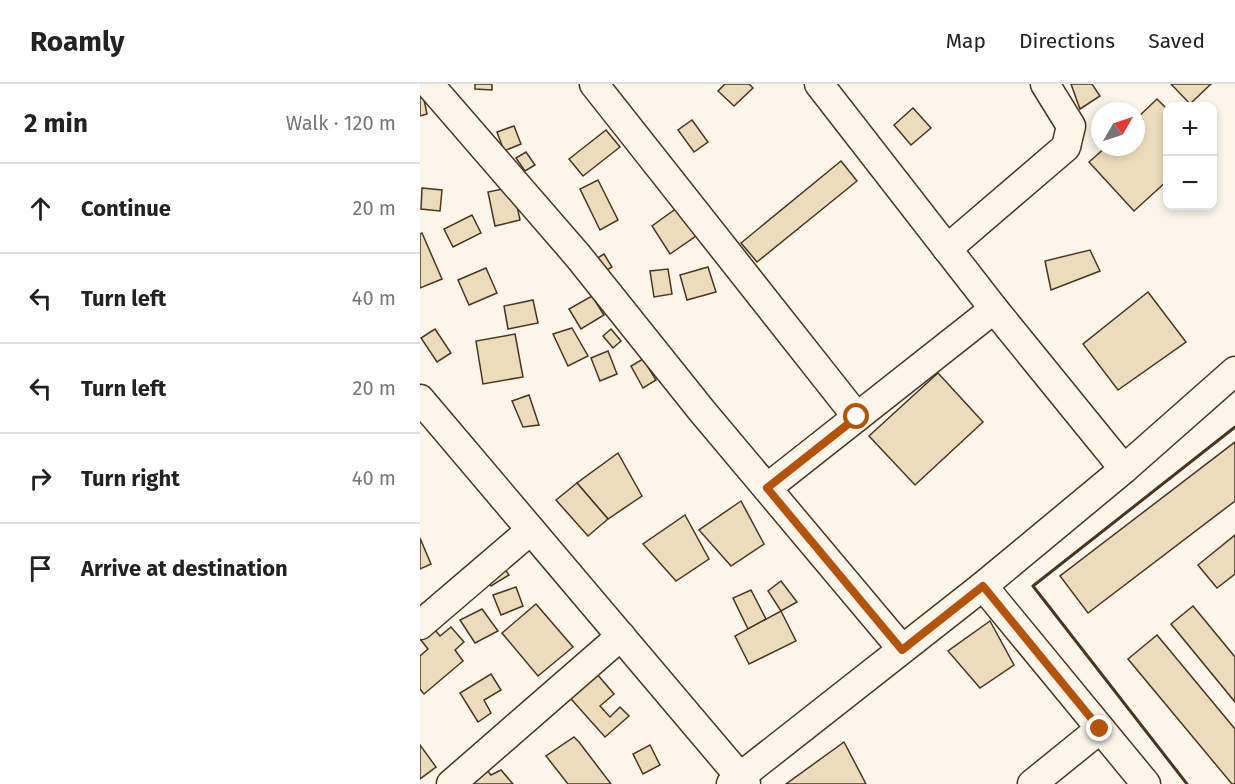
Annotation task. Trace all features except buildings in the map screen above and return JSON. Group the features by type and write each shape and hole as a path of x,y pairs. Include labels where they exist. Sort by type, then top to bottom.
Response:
{"street":[{"path":"429,84 578,256 902,650"},
{"path":"594,84 857,417"},
{"path":"819,84 994,309 1125,469"},
{"path":"947,249 1066,147 1071,126 1045,84"},
{"path":"767,488 994,309"},
{"path":"420,399 429,428 531,530 621,636 739,782 1125,469 1235,371"},
{"path":"420,625 531,530"},
{"path":"983,586 1146,784"},
{"path":"451,784 621,636"},
{"path":"1032,784 1100,729"}],"wall":[{"path":"1187,784 1033,586 1235,427"}],"route":[{"path":"857,417 767,488 902,650 983,586 1100,729"}]}
